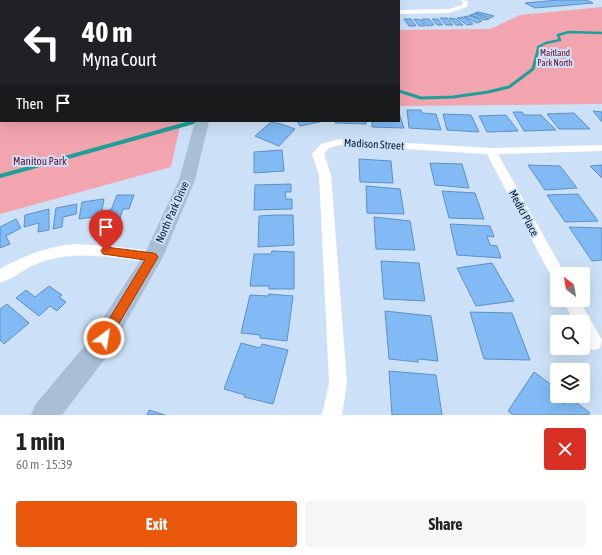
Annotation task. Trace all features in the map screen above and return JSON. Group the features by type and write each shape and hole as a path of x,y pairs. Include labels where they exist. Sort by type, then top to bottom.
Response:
{"main road":[{"name":"North Park Drive","path":"45,415 96,351 153,257 187,180 201,123"}],"street":[{"path":"400,12 449,11 465,6 466,2 464,0"},
{"name":"Madison Street","path":"332,415 338,375 325,175 318,154 325,146 340,142 491,151 602,148"},
{"name":"Medici Place","path":"491,151 553,267"},
{"path":"0,277 25,263 48,253 71,249 91,249 153,257"},
{"path":"575,307 594,342"}],"green space":[{"name":"Maitland Park North","path":"602,7 602,104 400,106 400,30 490,29 520,15"},
{"name":"Manitou Park","path":"0,122 181,122 171,167 0,214"}],"building":[{"path":"558,0 586,0 593,3 535,8 525,3"},
{"path":"478,12 494,16 491,18 475,13"},
{"path":"473,14 489,19 485,20 470,15"},
{"path":"472,16 482,21 477,23 464,17"},
{"path":"464,17 473,24 467,25 457,18"},
{"path":"440,18 447,18 453,25 446,25"},
{"path":"449,18 456,19 463,25 456,25"},
{"path":"404,19 411,19 416,26 409,26"},
{"path":"414,19 421,20 425,26 419,26"},
{"path":"422,19 429,19 434,25 427,26"},
{"path":"432,19 438,19 443,25 437,25"},
{"path":"407,110 421,110 422,113 436,114 441,130 409,128"},
{"path":"593,111 602,112 602,122"},
{"path":"513,112 522,112 524,115 541,115 556,130 524,131"},
{"path":"574,113 590,129 559,129 547,114"},
{"path":"443,114 471,115 479,132 447,130"},
{"path":"506,115 518,131 487,132 479,116"},
{"path":"400,116 404,128 372,127 372,122 400,122"},
{"path":"271,122 295,129 279,146 255,136"},
{"path":"298,122 319,122 300,126"},
{"path":"366,122 366,124 335,123"},
{"path":"282,150 284,171 254,173 254,152"},
{"path":"359,159 391,161 393,183 360,182"},
{"path":"430,163 462,164 469,188 435,185"},
{"path":"528,165 560,166 577,188 545,190"},
{"path":"602,165 602,178 590,166"},
{"path":"291,184 291,192 285,192 286,199 292,199 292,209 254,210 255,185"},
{"path":"366,186 400,189 404,214 367,213"},
{"path":"442,191 475,193 484,219 449,218"},
{"path":"578,194 598,221 565,222 547,195"},
{"path":"117,195 134,195 129,209 123,209 119,221 103,222 108,210 111,210"},
{"path":"104,199 101,216 79,219 82,202"},
{"path":"77,204 76,214 63,217 62,227 53,229 56,208"},
{"path":"49,209 49,230 38,232 39,223 24,227 25,215"},
{"path":"293,215 294,245 258,247 259,216"},
{"path":"374,217 410,221 415,250 376,249"},
{"path":"16,219 21,228 6,236 10,244 0,248 0,227"},
{"path":"450,224 490,226 494,237 487,236 490,245 497,246 501,258 457,255"},
{"path":"569,227 602,228 602,260 592,261"},
{"path":"272,251 294,252 294,289 269,289 269,286 250,286 254,254 271,254"},
{"path":"381,261 419,263 425,301 384,299"},
{"path":"492,263 514,301 476,306 457,268"},
{"path":"49,286 62,295 59,297 66,302 57,311 50,306 39,316 16,298 26,290 35,297"},
{"path":"269,294 293,296 287,341 260,338 260,335 241,333 250,295 268,296"},
{"path":"7,304 29,323 4,344 0,340 0,309"},
{"path":"385,311 431,316 438,361 418,359 418,362 389,359"},
{"path":"470,312 512,313 530,360 484,359"},
{"path":"241,343 260,348 262,344 288,350 273,404 244,397 245,395 224,389"},
{"path":"389,371 436,375 442,415 392,415"},
{"path":"534,372 550,384 550,403 577,403 590,413 588,415 513,415 508,411"},
{"path":"149,410 165,415 147,415"}],"waterway":[{"path":"538,50 538,47 546,43 560,40 558,35 569,32 602,33"},
{"path":"400,91 421,98 453,97 488,92 509,87 533,69 538,50"},
{"path":"0,176 193,122"}],"route":[{"path":"104,338 153,257 106,251"}]}
